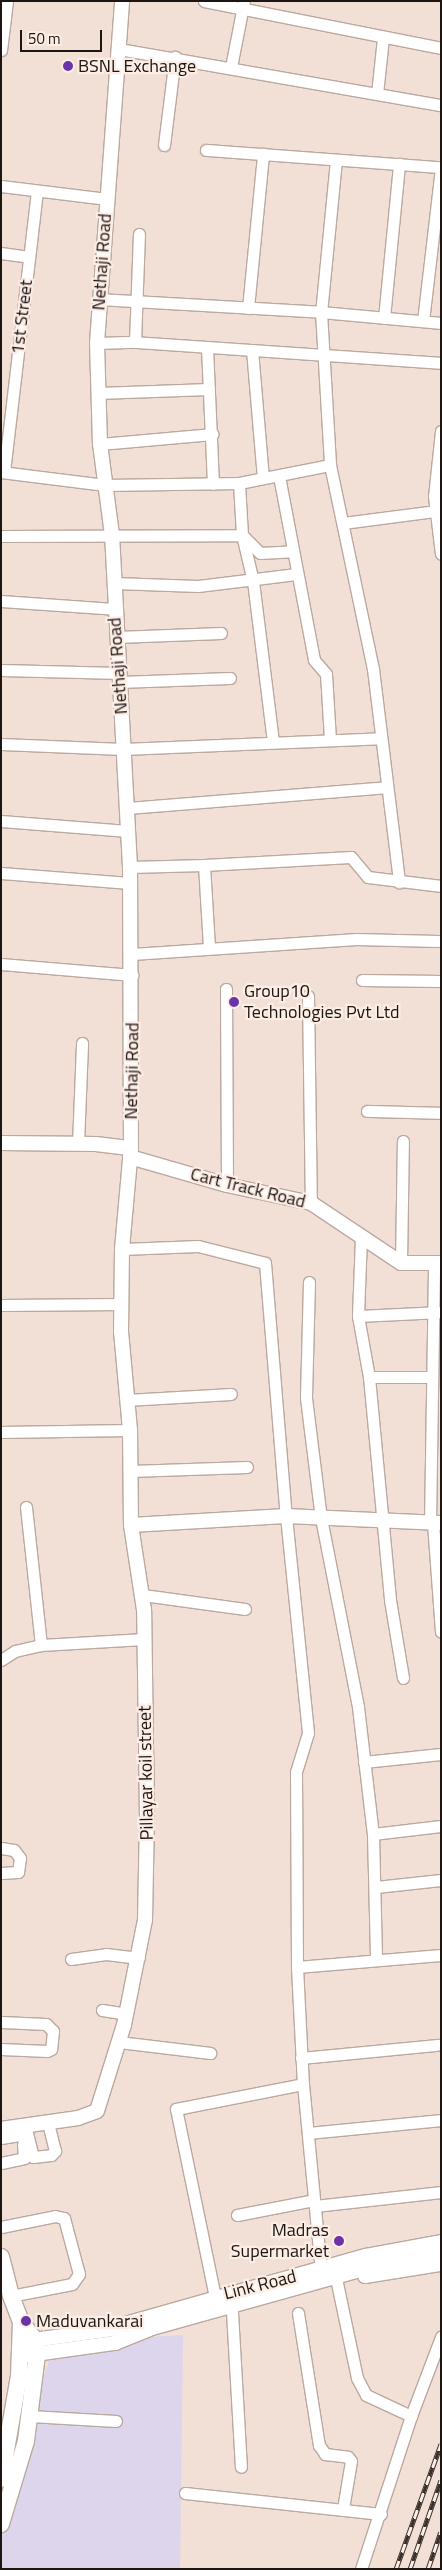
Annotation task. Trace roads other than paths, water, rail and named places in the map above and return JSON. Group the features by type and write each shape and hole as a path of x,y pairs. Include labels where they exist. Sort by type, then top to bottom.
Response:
{"main road":[{"path":"1,2257 11,2296 21,2322 36,2348 30,2416 17,2478 1,2524"},
{"path":"1,2479 13,2422 21,2322"}],"street":[{"path":"1,50 7,1"},
{"name":"Nethaji Road","path":"121,1332 122,1248 131,1152 133,975 130,867 114,608 112,535 100,444 97,343 98,300 122,1"},
{"path":"204,1 243,5 383,38 441,48"},
{"path":"231,67 243,5"},
{"path":"377,94 383,38"},
{"path":"119,49 175,57 441,105"},
{"path":"164,145 175,57"},
{"path":"206,150 441,167 423,321"},
{"path":"248,308 263,154"},
{"path":"336,160 321,312 330,465 370,652 399,882"},
{"path":"384,318 399,164"},
{"path":"1,186 107,199"},
{"name":"1st Street","path":"2,472 37,191"},
{"path":"135,342 139,234"},
{"path":"1,253 29,257"},
{"path":"98,300 321,312 441,323"},
{"path":"97,343 135,342 441,363"},
{"path":"207,347 213,434 214,484"},
{"path":"252,350 263,478"},
{"path":"98,393 209,389"},
{"path":"441,431 436,511 441,554"},
{"path":"100,444 213,434"},
{"path":"2,472 105,485 214,484 239,483 330,465"},
{"path":"279,476 296,574 314,660 326,674 330,740"},
{"path":"239,483 242,535 253,581 273,742"},
{"path":"342,523 436,511"},
{"path":"1,536 242,535 260,552 293,551"},
{"path":"114,582 198,586 253,581 296,574"},
{"path":"1,601 114,608"},
{"path":"117,637 221,633"},
{"path":"1,670 119,678 230,678"},
{"path":"1,744 123,749 381,738"},
{"path":"127,808 386,787"},
{"path":"1,822 128,831"},
{"path":"130,867 351,857 368,877 441,886"},
{"path":"204,865 209,947"},
{"path":"1,873 130,883"},
{"path":"132,954 209,947 356,939 438,941"},
{"path":"1,964 133,975"},
{"path":"362,980 441,981"},
{"path":"226,989 227,1185"},
{"path":"308,996 312,1202"},
{"path":"78,1144 82,1042"},
{"path":"367,1111 441,1113"},
{"path":"403,1141 401,1263 437,1263 438,1312 430,1377 428,1468 435,1523 441,1632"},
{"name":"Cart Track Road","path":"1,1144 78,1144 131,1152 227,1185 312,1202 361,1238 401,1263"},
{"path":"361,1238 358,1316 369,1377 380,1520 403,1678"},
{"path":"122,1248 198,1246 265,1263 286,1516 308,1733 296,1772 297,1966 303,2084 321,2270"},
{"path":"309,1282 306,1398 321,1518 358,1707 373,1834 376,1887 376,1960"},
{"path":"1,1305 121,1304"},
{"path":"358,1316 438,1312"},
{"name":"Pillayar koil street","path":"1,2128 22,2129 48,2122 91,2115 97,2111 119,2042 139,1958 144,1920 148,1816 143,1595 131,1526 130,1430 121,1332"},
{"path":"369,1377 430,1377"},
{"path":"126,1400 232,1394"},
{"path":"1,1432 130,1430"},
{"path":"130,1471 248,1467"},
{"path":"428,1468 441,1469"},
{"path":"26,1507 41,1645"},
{"path":"131,1526 286,1516 435,1523"},
{"path":"143,1595 244,1609"},
{"path":"1,1660 15,1651 41,1645 144,1638"},
{"path":"364,1762 441,1754"},
{"path":"373,1834 441,1826"},
{"path":"1,1873 18,1872 20,1866 18,1852 3,1848"},
{"path":"376,1887 441,1880"},
{"path":"71,1959 106,1954 139,1958"},
{"path":"297,1966 441,1955"},
{"path":"102,2010 126,2014"},
{"path":"1,2022 46,2024 53,2031 51,2049 47,2052 1,2049"},
{"path":"119,2042 210,2053"},
{"path":"301,2058 438,2045"},
{"path":"215,2297 176,2109 303,2084"},
{"path":"308,2133 441,2120"},
{"path":"22,2129 33,2157 51,2156 55,2151 48,2122"},
{"path":"1,2138 22,2129"},
{"path":"1,2163 24,2158 22,2129"},
{"path":"237,2215 314,2203 441,2192"},
{"path":"1,2227 55,2216 64,2218 79,2274 72,2284 11,2296"},
{"name":"Link Road","path":"111,2328 215,2297 321,2270 396,2248 441,2242"},
{"path":"19,2348 115,2343 152,2328 395,2260 441,2254"},
{"name":"Link Road","path":"115,2343 337,2283 441,2264"},
{"path":"337,2283 357,2378 366,2395 411,2416"},
{"path":"232,2312 241,2468"},
{"path":"298,2313 319,2445 325,2454 348,2457 351,2461 343,2509"},
{"path":"36,2348 111,2328 152,2328"},
{"path":"361,2569 381,2514 411,2416 441,2337"},
{"path":"30,2416 116,2421"},
{"path":"185,2493 381,2514"}],"railway":[{"path":"396,2569 441,2444"},
{"path":"410,2569 441,2480"},
{"path":"428,2569 441,2532"}],"place":[{"name":"BSNL Exchange","path":"68,66"},
{"name":"Group10 Technologies Pvt Ltd","path":"234,1002"},
{"name":"Madras Supermarket","path":"339,2241"},
{"name":"Maduvankarai","path":"26,2321"}]}
